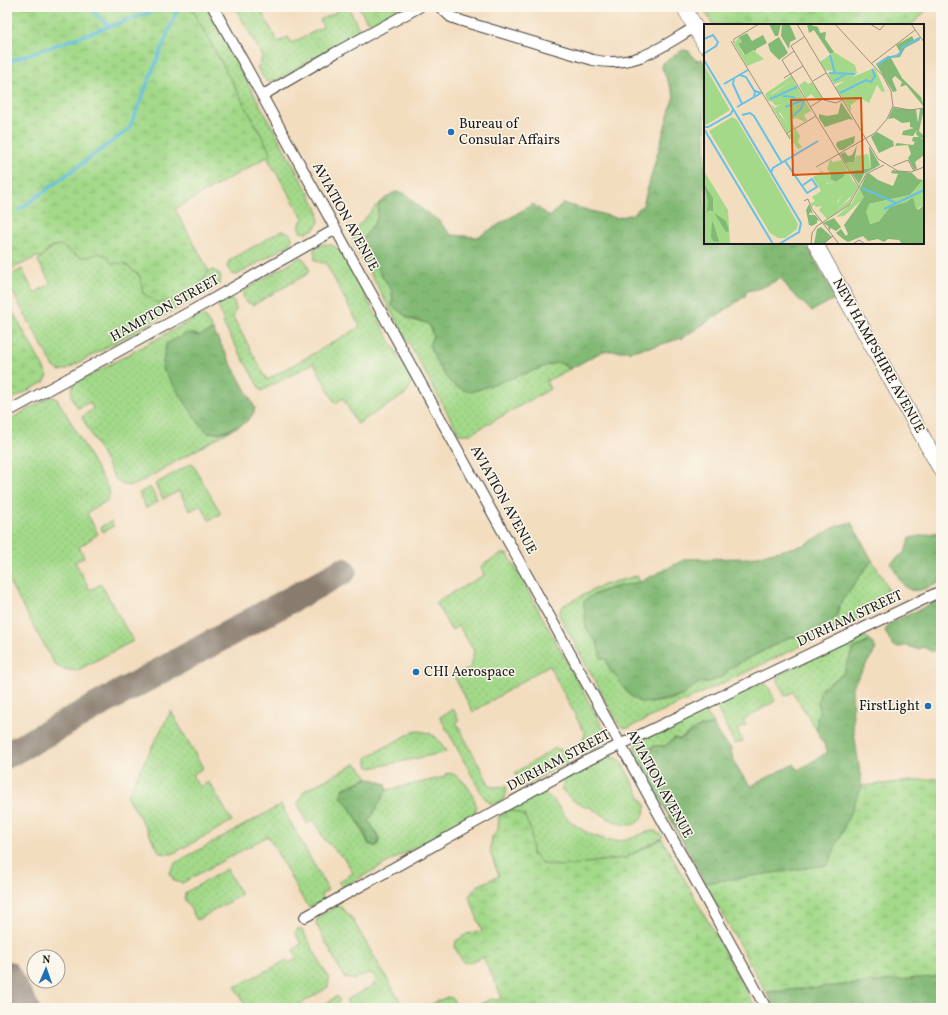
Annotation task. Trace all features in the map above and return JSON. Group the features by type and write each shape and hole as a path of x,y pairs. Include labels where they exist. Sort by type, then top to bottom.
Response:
{"street":[{"name":"AVIATION AVENUE","path":"213,7 766,1008"},
{"path":"262,95 419,7"},
{"path":"440,7 451,17 462,21 593,60 609,63 626,62 645,56 695,28"},
{"path":"684,7 704,43"},
{"name":"HAMPTON STREET","path":"7,412 206,303 336,229"},
{"name":"NEW HAMPSHIRE AVENUE","path":"816,244 941,470"},
{"name":"DURHAM STREET","path":"305,917 557,777 621,744 941,591"}],"green space":[{"path":"7,7 191,7 271,153 267,157 175,209 209,271 199,285 188,294 174,301 157,303 143,293 140,276 124,263 112,264 107,256 99,253 88,257 81,257 63,246 58,245 53,246 42,257 37,257 7,271"},
{"path":"191,7 206,7 318,210 319,222 314,229 305,233 300,232 300,224 303,218 267,157 271,153"},
{"path":"235,7 259,7 278,42 288,37 292,43 323,27 320,20 346,7 349,7 360,32 277,80 267,82 257,68 261,62 262,55"},
{"path":"359,7 406,7 375,24 366,20"},
{"path":"703,7 930,7 912,24 712,24"},
{"path":"683,50 689,51 696,61 702,59 704,62 704,244 806,244 836,298 812,311 791,292 781,278 761,288 747,291 745,296 733,305 682,338 656,346 630,351 603,351 570,369 558,362 471,392 453,385 442,371 429,345 433,336 432,330 427,323 412,319 392,306 393,293 363,246 362,241 377,219 379,203 393,193 404,193 424,211 439,221 451,235 478,237 533,204 550,217 563,203 616,218 633,214 643,205 674,95 662,68 663,63"},
{"path":"379,203 377,219 362,241 366,253 387,281 392,292 392,298 399,309 408,318 427,323 430,326 433,336 429,345 432,352 471,392 558,362 570,369 546,381 550,389 470,434 459,434 353,242 355,229"},
{"path":"281,231 287,232 291,235 292,239 290,244 237,275 231,274 227,266 230,260"},
{"path":"324,244 332,245 341,251 412,381 407,393 357,424 343,398 335,403 314,363 261,391 224,325 218,305 230,299 234,301 236,309 233,317 267,380 360,327 325,262 322,263 315,260 314,249"},
{"path":"62,245 79,255 87,256 99,253 124,263 140,276 143,293 190,294 209,271 213,270 220,274 221,279 218,286 67,369 60,371 54,367 7,282 7,277 22,269 34,293 51,284 38,261 48,250"},
{"path":"300,257 304,259 307,264 309,270 307,274 253,305 245,301 242,292"},
{"path":"7,301 48,376 44,382 7,402"},
{"path":"199,316 205,317 213,330 199,336 193,333 200,425 208,433 220,433 233,429 135,485 127,486 122,484 115,479 82,417 93,409 90,402 78,408 71,393 72,387 74,384"},
{"path":"213,330 255,408 249,420 243,424 222,432 208,433 200,425 162,368 166,344 187,333 199,336"},
{"path":"52,396 56,398 64,410 110,492 108,500 87,513 98,534 79,547 84,557 75,562 90,590 101,584 133,641 76,671 63,669 55,665 7,578 7,421"},
{"path":"192,463 221,514 209,520 201,505 190,511 179,491 163,499 155,484"},
{"path":"150,487 158,502 146,508 139,493"},
{"path":"111,521 114,526 103,532 101,527"},
{"path":"851,522 872,560 842,600 835,618 827,625 800,637 790,637 730,668 724,676 709,682 699,683 681,696 642,703 633,698 622,686 616,675 610,671 606,659 601,658 597,642 586,628 584,601 589,597 612,588 640,582 686,559 749,558 804,545 837,526"},
{"path":"939,532 941,533 941,582 915,591 910,590 905,587 896,574 891,563 905,552 910,538"},
{"path":"502,554 507,554 510,558 604,730 604,740 597,749 589,750 582,744 585,734 549,665 473,712 454,676 470,668 474,651 459,626 451,630 436,602 484,575 481,568 482,565"},
{"path":"872,560 882,576 887,589 888,601 885,606 628,728 622,727 618,723 559,615 561,608 564,605 603,585 637,576 640,582 618,586 603,591 590,597 584,602 586,628 597,642 601,658 606,659 610,671 618,678 631,696 636,700 645,703 661,702 681,696 698,683 717,679 730,668 790,637 800,637 815,631 835,618 842,600"},
{"path":"941,599 941,647 939,650 931,651 923,647 918,649 910,647 909,645 900,647 893,646 885,631 889,624"},
{"path":"864,636 871,640 853,649 843,674 821,689 817,731 793,692 785,696 777,681 781,673 858,637"},
{"path":"871,641 876,649 852,687 853,726 862,786 828,865 705,883 642,766 643,758 654,746 665,746 675,738 680,740 697,728 713,724 722,740 731,748 735,764 751,786 794,764 798,770 828,752 817,731 817,720 819,713 818,701 821,689 843,674 853,649"},
{"path":"761,683 768,686 775,701 743,720 746,725 737,730 743,741 735,744 716,706"},
{"path":"453,709 459,720 456,722 490,786 506,786 505,797 500,802 494,804 490,803 483,796 440,717"},
{"path":"171,711 203,768 192,775 199,787 209,782 232,821 172,854 160,853 127,795"},
{"path":"702,711 707,713 713,724 697,728 680,739 675,738 665,746 653,746 643,758 642,766 635,751 638,741"},
{"path":"419,731 429,733 436,737 446,752 371,768 367,765 367,757 413,732"},
{"path":"555,748 564,751 568,762 525,785 522,785 515,773"},
{"path":"609,756 620,760 646,807 642,818 636,823 628,825 611,820 588,806 587,808 572,800 562,790 563,781 567,777"},
{"path":"357,764 368,777 342,789 341,796 355,816 369,845 377,847 380,839 369,821 387,790 445,777 445,774 451,774 462,780 467,786 474,799 476,811 472,816 343,887 338,882 353,873 346,861 324,839 314,820 307,824 298,803 304,791"},
{"path":"369,778 386,784 387,790 369,821 379,839 377,846 369,844 367,837 353,813 341,796 343,789"},
{"path":"941,778 941,976 766,992 705,883 828,865 862,786"},
{"path":"544,794 552,798 567,818 587,833 613,841 629,839 651,831 655,831 663,837 625,858 563,866 542,864 536,856 532,855 531,831 524,815 509,810 536,795"},
{"path":"281,805 328,890 321,894 324,900 309,907 305,903 268,836 182,883 174,881 170,873 175,863"},
{"path":"509,810 524,815 531,831 532,855 536,856 542,864 563,866 625,858 662,839 756,1008 472,1008 491,999 498,1000 501,998 501,995 483,957 469,963 463,962 455,948 456,941 467,934 482,931 469,896 477,886 499,876 490,852 492,837 498,830 499,816"},
{"path":"227,869 241,895 197,920 184,898 186,892"},
{"path":"336,906 340,906 351,917 404,1008 347,1008 349,1005 346,1000 374,985 376,980 373,974 368,973 353,980 344,977 316,924 318,917"},
{"path":"298,928 303,931 329,979 328,987 294,1008 247,1008 235,987 287,960 289,963 297,958 293,950 301,944 295,933"},
{"path":"941,976 941,1008 775,1008 766,992"},
{"path":"337,996 340,1001 334,1006 336,1008 320,1008"},
{"path":"447,997 452,998 458,1008 423,1008"}],"waterway":[{"path":"88,7 109,26"},
{"path":"7,62 154,11 178,8 129,129 19,210"}],"taxiway":[{"path":"7,755 343,571"},
{"path":"7,974 26,1008"}],"place":[{"name":"Bureau of Consular Affairs","path":"451,132"},
{"name":"CHI Aerospace","path":"416,672"},
{"name":"FirstLight","path":"928,706"}]}
